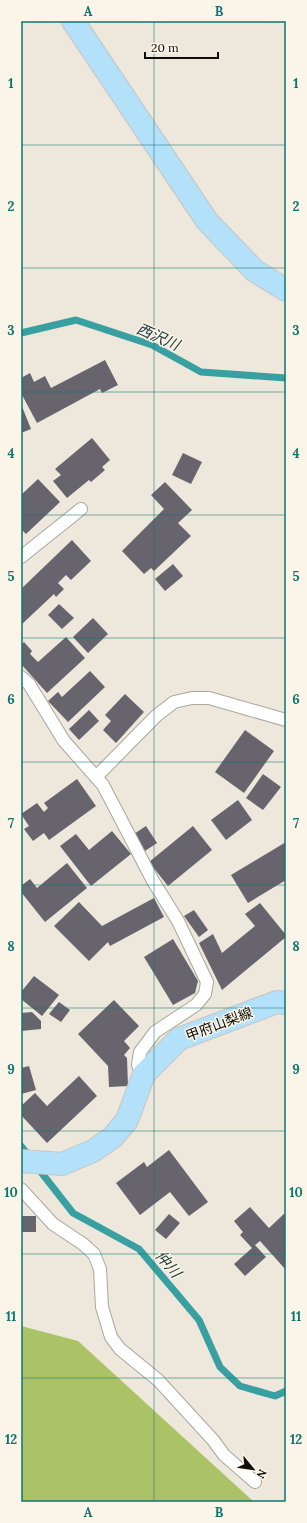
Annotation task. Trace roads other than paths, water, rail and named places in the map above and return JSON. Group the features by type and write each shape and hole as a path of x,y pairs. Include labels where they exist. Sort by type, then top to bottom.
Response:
{"main road":[{"path":"73,21 207,220 255,271 286,290"},
{"name":"甲府山梨線","path":"21,1161 62,1164 93,1152 113,1137 127,1120 144,1074 179,1039 277,1002 286,1003"}],"lane":[{"path":"21,557 81,509"},
{"path":"21,677 29,684 64,741 103,785 153,881 178,921 206,982 205,994 196,1006 155,1032 140,1052 138,1066 144,1074"},
{"path":"96,777 156,716 174,702 192,698 209,698 286,720"},
{"path":"21,1189 53,1224 83,1244 94,1254 100,1269 102,1307 111,1337 120,1348 158,1380 213,1440 224,1455 255,1482"}],"waterway":[{"name":"西沢川","path":"21,333 76,320 152,345 201,372 286,378"},
{"name":"仲川","path":"21,1146 30,1157"},
{"name":"仲川","path":"37,1167 73,1213 139,1249 199,1320 220,1367 240,1386 275,1396 286,1391"}]}
